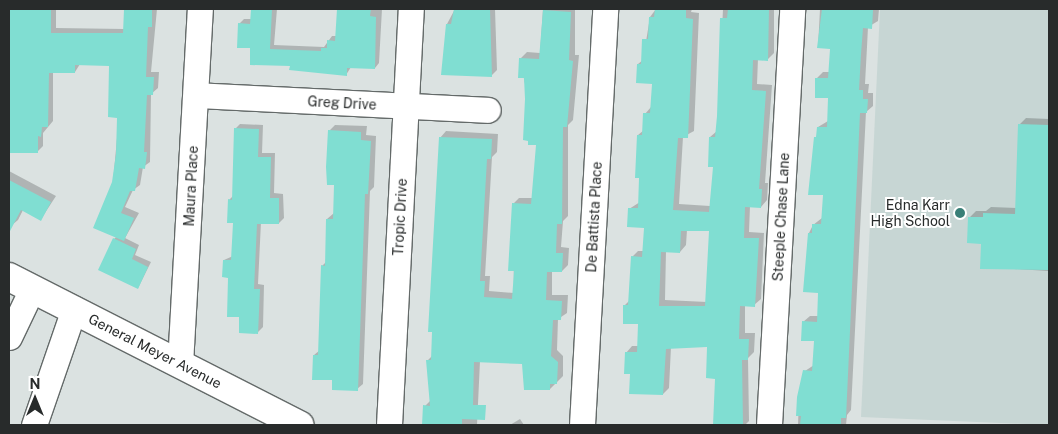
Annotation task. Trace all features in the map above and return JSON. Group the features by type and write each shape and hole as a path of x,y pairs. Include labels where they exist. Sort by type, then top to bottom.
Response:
{"main road":[{"name":"General Meyer Avenue","path":"20,283 300,425"}],"street":[{"name":"Maura Place","path":"180,364 200,9"},
{"name":"Tropic Drive","path":"389,425 411,9"},
{"name":"De Battista Place","path":"582,425 606,9"},
{"name":"Steeple Chase Lane","path":"769,425 792,9"},
{"name":"Greg Drive","path":"196,95 488,110"},
{"path":"9,336 20,283"},
{"path":"34,425 74,309"}],"shaded area":[{"name":"Edna Karr High School","path":"880,9 1049,9 1049,425 861,417"}],"building":[{"path":"9,9 51,9 51,33 123,33 124,9 152,9 152,27 148,27 146,77 154,77 153,95 147,95 144,152 147,152 145,169 139,168 135,191 130,191 121,213 134,218 124,241 93,228 112,182 116,154 117,118 108,117 109,66 75,65 75,73 49,73 48,127 42,127 41,137 38,136 38,153 9,153"},
{"path":"251,9 272,9 270,49 321,51 321,48 327,48 327,40 335,41 337,9 371,9 370,16 376,17 375,69 347,68 347,76 289,70 290,66 250,65 250,48 237,48 238,23 250,24"},
{"path":"454,9 490,9 492,77 441,75 446,24 451,24"},
{"path":"655,9 686,9 686,18 693,19 688,138 678,138 673,210 709,212 713,167 708,167 709,137 715,137 717,116 720,18 727,18 728,9 769,9 768,61 753,60 752,90 766,91 759,189 762,189 761,208 745,207 744,238 759,238 755,307 740,306 739,339 749,339 748,360 742,360 743,425 713,425 715,379 706,378 707,347 666,349 663,395 629,394 630,374 624,374 625,352 637,352 638,324 623,324 623,305 628,305 631,256 642,257 644,228 627,227 628,208 638,208 639,178 635,178 637,135 642,135 643,113 650,113 652,84 636,83 637,64 641,64 642,39 648,39 649,17 654,17","holes":["681,231 709,231 705,306 659,306 661,252 680,253"]},
{"path":"822,9 873,10 872,29 863,28 861,54 859,90 863,90 863,99 868,99 867,113 860,113 846,418 841,418 841,425 800,425 801,416 796,416 797,397 803,370 812,371 814,341 801,341 802,321 817,322 818,293 803,292 808,233 812,233 812,224 821,224 823,195 808,195 814,137 816,137 817,127 827,127 828,98 815,98 815,78 828,78 830,49 817,48"},
{"path":"543,10 571,12 569,60 573,61 567,127 563,127 562,224 557,224 556,253 563,253 562,272 547,272 546,300 562,301 561,320 553,320 551,356 558,362 557,384 550,384 550,390 524,390 522,364 474,362 473,405 486,405 485,420 462,419 462,425 422,425 423,405 430,406 426,360 431,360 432,332 428,332 439,137 492,139 491,159 487,159 480,281 485,281 484,297 512,299 514,271 508,271 512,203 531,204 536,145 528,145 528,141 523,140 524,78 518,78 519,58 539,59"},
{"path":"1018,124 1049,125 1049,270 980,269 981,244 967,243 968,217 983,217 983,213 1015,214"},
{"path":"234,128 259,129 258,157 271,157 270,198 279,198 279,224 257,224 254,289 260,289 258,334 239,333 239,317 227,317 228,278 222,277 223,260 231,260 233,223 227,223 228,199 232,200"},
{"path":"328,130 361,132 361,140 371,141 368,194 365,194 358,391 332,390 332,380 312,380 313,355 318,355 321,265 325,266 326,219 333,219 334,185 327,185"},
{"path":"9,180 51,202 41,221 21,210 9,233"},
{"path":"113,238 136,249 132,259 148,267 138,289 98,270"}],"place":[{"name":"Edna Karr High School","path":"960,213"}]}
